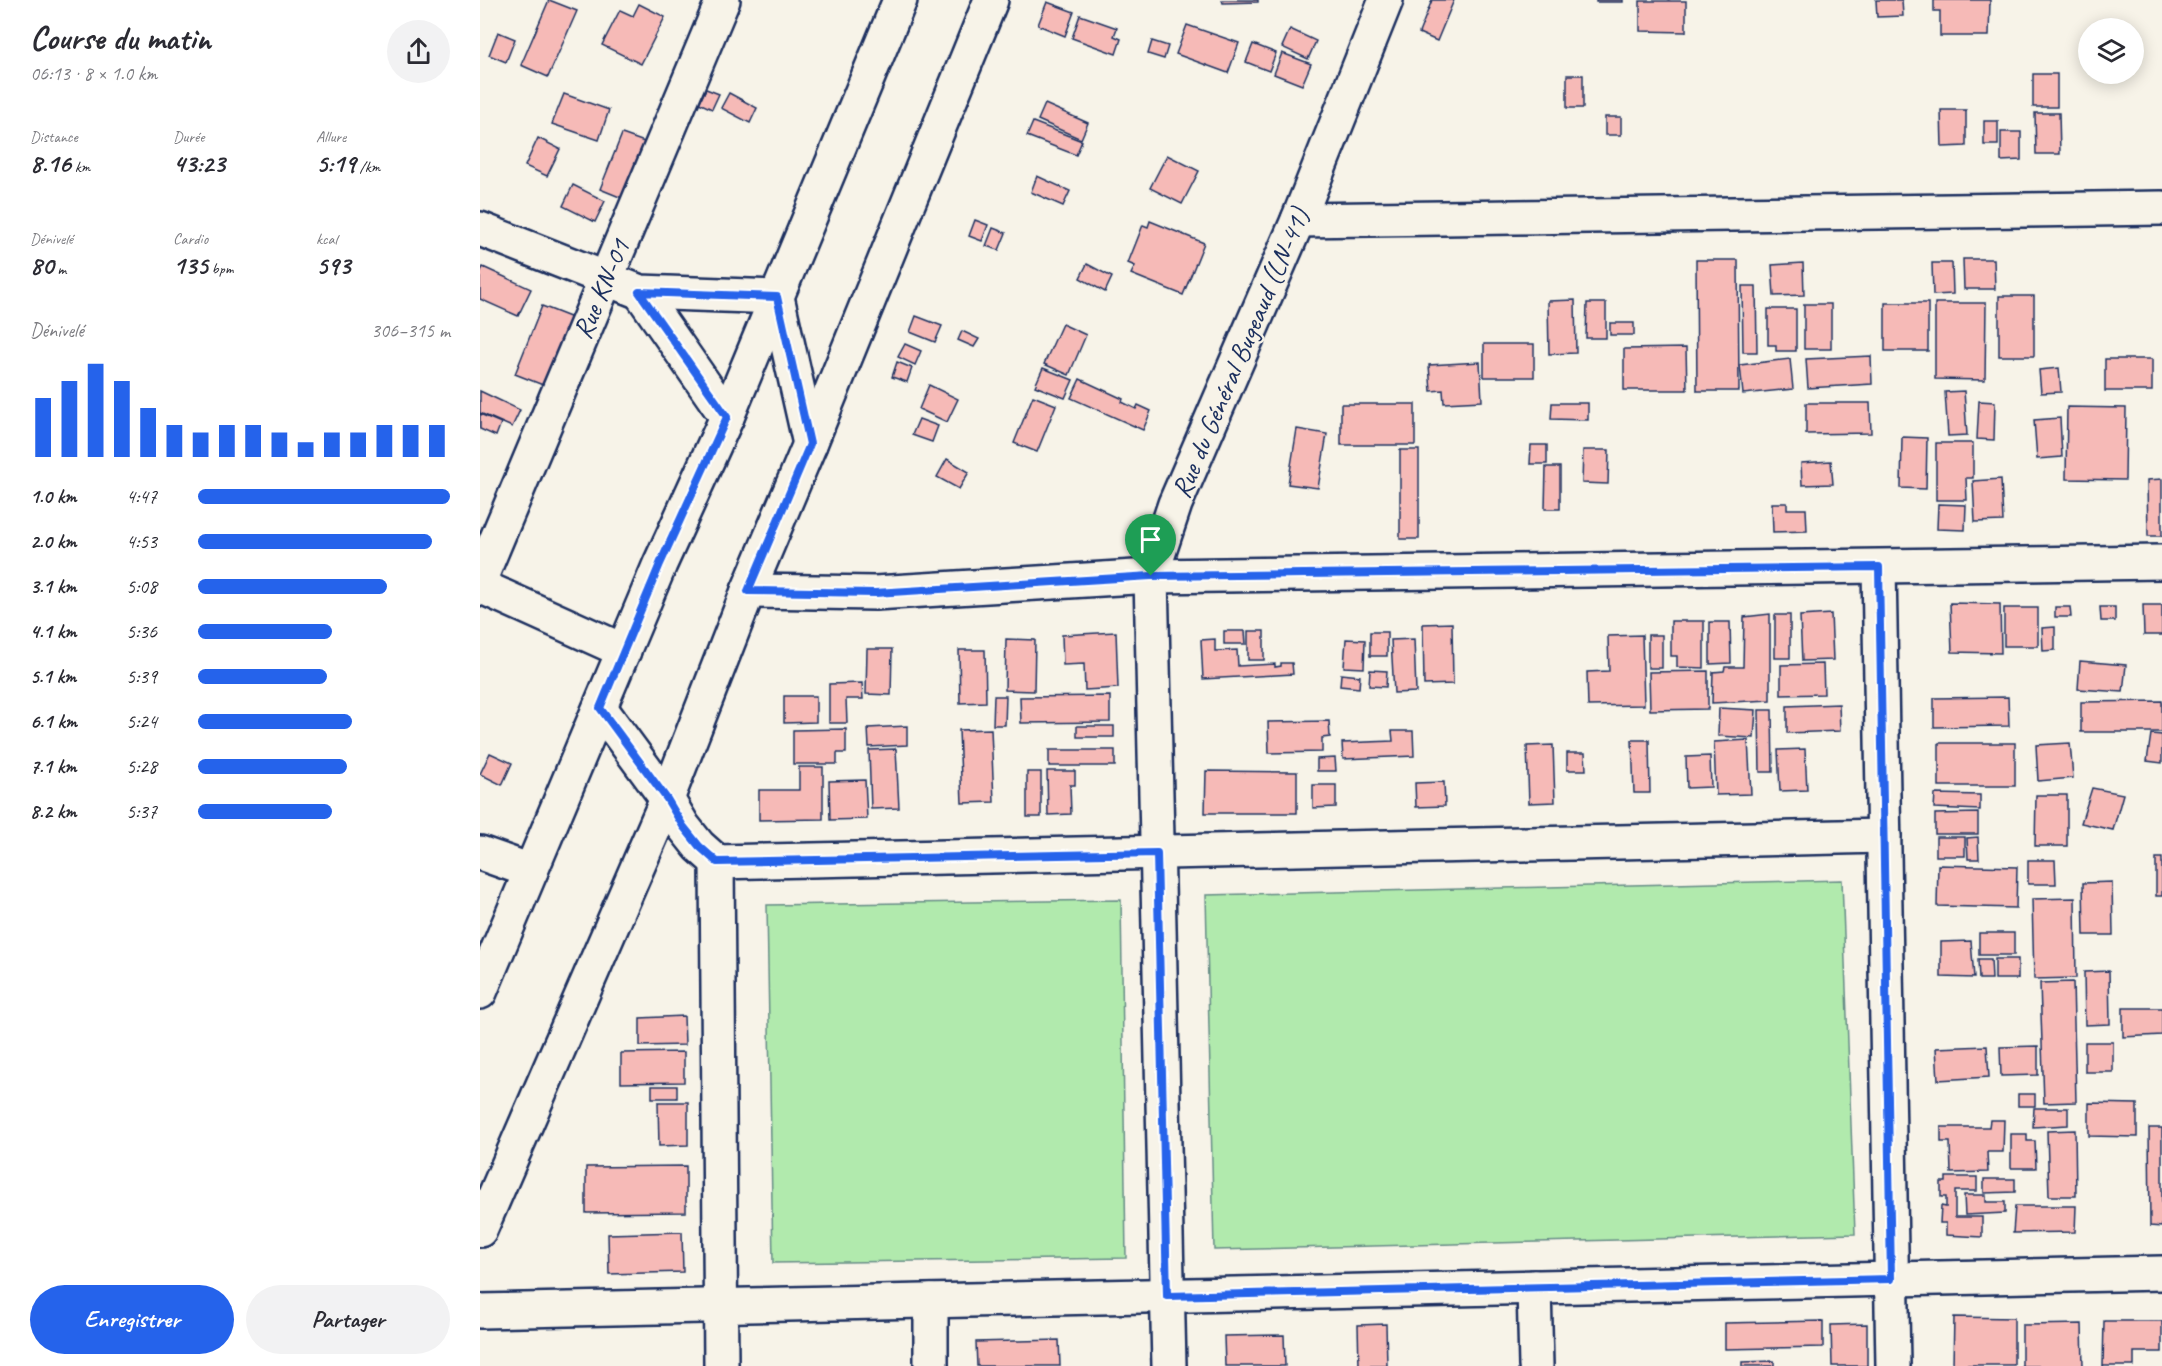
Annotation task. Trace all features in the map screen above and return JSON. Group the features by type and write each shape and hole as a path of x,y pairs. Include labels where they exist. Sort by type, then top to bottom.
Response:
{"street":[{"name":"Rue KN-01","path":"480,579 723,0"},
{"path":"480,1230 667,799 748,591 991,0"},
{"name":"Rue du Général Bugeaud (LN-41)","path":"1169,1366 1151,576 1175,504 1298,220 1386,0"},
{"path":"480,992 660,564 727,417 896,1"},
{"path":"1298,220 2162,208"},
{"path":"480,229 639,292 777,297"},
{"path":"639,292 727,417"},
{"path":"777,297 810,444"},
{"path":"748,591 875,593 1151,576 2162,562"},
{"path":"1879,567 1893,1366"},
{"path":"480,586 624,651"},
{"path":"600,708 667,799 688,833 717,862 1884,836"},
{"path":"480,853 531,870"},
{"path":"717,862 721,1366"},
{"path":"480,1311 2162,1273"},
{"path":"1534,1287 1536,1366"},
{"path":"931,1301 931,1366"}],"green space":[{"path":"1842,880 1855,1234 1214,1250 1206,895"},
{"path":"1121,900 1126,1258 773,1263 767,905"}],"building":[{"path":"549,0 577,11 548,77 521,65"},
{"path":"1222,0 1258,0 1258,2 1223,3"},
{"path":"1432,0 1454,0 1437,41 1419,33"},
{"path":"1596,0 1623,0 1623,2 1596,2"},
{"path":"1876,0 1902,0 1903,16 1877,17"},
{"path":"1934,0 1990,0 1989,36 1940,36 1940,11 1934,11"},
{"path":"1640,1 1686,1 1686,32 1640,31"},
{"path":"1047,2 1074,12 1065,36 1038,25"},
{"path":"639,4 665,17 641,64 602,45 620,10 633,16"},
{"path":"1080,15 1117,28 1114,36 1121,39 1116,54 1072,38"},
{"path":"1187,25 1239,43 1228,73 1176,54"},
{"path":"1290,29 1316,41 1308,59 1282,47"},
{"path":"498,32 515,39 506,62 489,55"},
{"path":"1152,41 1168,46 1164,59 1148,54"},
{"path":"1253,44 1276,53 1269,71 1246,62"},
{"path":"1282,53 1311,64 1302,85 1274,74"},
{"path":"2033,74 2057,74 2057,107 2033,107"},
{"path":"1567,75 1583,75 1583,108 1567,108"},
{"path":"706,89 719,94 712,109 699,103"},
{"path":"729,93 757,108 750,123 721,108"},
{"path":"564,94 609,110 599,140 552,124"},
{"path":"1045,104 1088,123 1081,139 1038,120"},
{"path":"1941,110 1966,110 1966,146 1942,147"},
{"path":"2035,113 2059,113 2060,154 2036,154"},
{"path":"1605,117 1621,117 1621,135 1605,135"},
{"path":"1984,121 1998,121 1998,145 1984,145"},
{"path":"1033,122 1082,141 1076,155 1027,136"},
{"path":"2001,132 2021,132 2021,160 2001,161"},
{"path":"622,134 650,144 627,200 600,189"},
{"path":"538,138 560,149 547,176 525,166"},
{"path":"1167,155 1199,171 1182,204 1150,188"},
{"path":"1037,176 1070,191 1063,206 1031,192"},
{"path":"573,185 605,201 595,222 563,206"},
{"path":"975,220 988,225 982,241 969,236"},
{"path":"1150,221 1204,243 1183,295 1131,274 1135,266 1128,263 1143,225 1148,227"},
{"path":"993,228 1006,233 999,250 986,246"},
{"path":"1963,259 1994,259 1995,289 1964,289"},
{"path":"1696,260 1738,260 1739,391 1697,391"},
{"path":"1803,263 1804,295 1774,296 1772,265"},
{"path":"1932,263 1952,263 1953,294 1933,295"},
{"path":"1087,264 1112,277 1105,292 1080,278"},
{"path":"483,267 531,289 518,316 480,299 480,273"},
{"path":"1742,286 1756,286 1757,352 1743,352"},
{"path":"1999,296 2034,296 2034,356 1999,356"},
{"path":"1575,300 1576,353 1549,354 1548,301"},
{"path":"1587,303 1606,303 1606,338 1586,338"},
{"path":"1885,303 1928,303 1928,351 1885,351"},
{"path":"1935,303 1986,303 1985,380 1935,379"},
{"path":"1804,304 1831,304 1831,349 1804,349"},
{"path":"542,306 575,319 548,387 515,374"},
{"path":"1768,309 1796,309 1796,351 1776,351 1776,345 1768,345"},
{"path":"916,316 942,326 935,342 910,332"},
{"path":"1610,323 1634,323 1634,335 1610,335"},
{"path":"1062,324 1086,335 1069,375 1044,364"},
{"path":"962,331 979,339 974,347 958,340"},
{"path":"905,344 921,351 915,365 898,357"},
{"path":"1484,344 1534,344 1534,377 1484,377"},
{"path":"1686,348 1687,390 1624,390 1624,349"},
{"path":"1871,356 1872,384 1808,388 1806,359"},
{"path":"1790,359 1793,389 1743,394 1740,365"},
{"path":"2105,359 2152,359 2152,391 2105,391"},
{"path":"897,362 912,368 907,382 892,377"},
{"path":"1480,362 1482,401 1444,403 1443,390 1431,391 1429,365"},
{"path":"1043,368 1073,380 1065,398 1035,386"},
{"path":"2059,368 2061,392 2041,393 2039,370"},
{"path":"1080,379 1123,399 1122,402 1136,409 1138,405 1151,411 1143,430 1071,398"},
{"path":"929,385 958,399 947,422 919,409"},
{"path":"480,391 520,410 512,427 480,413"},
{"path":"1964,391 1967,435 1948,436 1945,392"},
{"path":"1033,396 1056,405 1037,452 1014,443"},
{"path":"1979,401 1995,402 1994,440 1977,439"},
{"path":"1552,403 1588,403 1588,420 1551,419"},
{"path":"1806,403 1870,403 1871,433 1806,434"},
{"path":"1341,404 1415,404 1415,445 1341,445"},
{"path":"2067,407 2126,408 2125,480 2066,479"},
{"path":"480,414 501,423 496,436 480,429"},
{"path":"2060,418 2062,457 2037,459 2034,420"},
{"path":"919,419 938,426 932,442 912,435"},
{"path":"1297,429 1327,434 1318,488 1288,484"},
{"path":"1902,437 1927,438 1926,489 1901,488"},
{"path":"1936,443 1973,443 1973,478 1966,478 1967,500 1936,500"},
{"path":"1531,445 1547,445 1547,464 1530,464"},
{"path":"1400,450 1419,450 1419,539 1400,539"},
{"path":"1583,450 1609,450 1608,484 1582,483"},
{"path":"947,459 969,472 959,489 937,477"},
{"path":"1831,461 1833,484 1802,485 1801,463"},
{"path":"1546,467 1560,467 1560,509 1545,509"},
{"path":"2001,479 2003,521 1975,522 1973,481"},
{"path":"2162,479 2162,536 2148,536 2147,480"},
{"path":"1772,503 1787,503 1787,509 1806,509 1807,531 1773,532"},
{"path":"1938,504 1966,505 1965,530 1937,529"},
{"path":"1950,603 2000,604 2001,653 1952,652"},
{"path":"2143,605 2162,605 2162,635 2144,635"},
{"path":"2055,607 2070,607 2071,617 2055,617"},
{"path":"2100,607 2115,607 2115,621 2101,621"},
{"path":"2004,608 2038,608 2038,646 2004,646"},
{"path":"1770,614 1770,700 1712,703 1713,672 1724,671 1725,667 1743,667 1744,617"},
{"path":"1831,614 1833,660 1802,661 1800,616"},
{"path":"1775,615 1790,615 1790,658 1775,658"},
{"path":"1671,621 1704,621 1704,668 1677,667 1677,656 1671,656"},
{"path":"1710,622 1730,622 1731,663 1710,664"},
{"path":"1452,623 1453,684 1424,685 1423,624"},
{"path":"2055,627 2055,650 2043,651 2042,628"},
{"path":"1224,631 1245,631 1246,644 1224,644"},
{"path":"1248,631 1264,631 1264,660 1248,660"},
{"path":"1116,632 1118,688 1085,690 1084,664 1063,665 1062,635"},
{"path":"1370,632 1387,632 1387,656 1370,656"},
{"path":"1642,635 1644,705 1588,706 1587,672 1609,671 1608,636"},
{"path":"1648,635 1662,635 1662,668 1648,668"},
{"path":"1006,639 1035,640 1034,691 1005,690"},
{"path":"1215,639 1215,651 1237,650 1238,666 1275,664 1275,667 1281,666 1281,663 1292,663 1293,674 1203,679 1201,640"},
{"path":"1346,639 1365,640 1364,668 1344,667"},
{"path":"1414,639 1416,692 1394,693 1391,640"},
{"path":"867,649 892,649 891,695 866,694"},
{"path":"959,650 985,650 986,702 960,703"},
{"path":"2080,661 2126,665 2123,692 2078,689"},
{"path":"1823,664 1824,694 1781,695 1781,665"},
{"path":"1370,670 1387,671 1386,687 1369,686"},
{"path":"1708,671 1708,709 1650,710 1649,672"},
{"path":"1341,674 1360,676 1359,688 1340,686"},
{"path":"862,683 863,699 846,699 847,723 829,723 829,684"},
{"path":"784,696 816,696 816,722 784,723"},
{"path":"994,696 1006,696 1005,725 993,725"},
{"path":"1110,696 1110,722 1021,723 1020,697"},
{"path":"2008,697 2009,726 1934,727 1934,698"},
{"path":"2162,701 2162,732 2081,732 2081,702"},
{"path":"1839,704 1840,731 1787,733 1787,706"},
{"path":"1719,708 1756,710 1754,738 1718,736"},
{"path":"1759,710 1772,710 1773,772 1760,772"},
{"path":"1329,721 1330,737 1322,738 1322,752 1269,753 1268,722"},
{"path":"907,726 907,745 869,747 868,728"},
{"path":"1077,726 1114,726 1114,737 1077,737"},
{"path":"846,729 846,753 837,753 837,764 793,764 793,730"},
{"path":"991,729 994,802 962,803 959,730"},
{"path":"1392,731 1413,731 1414,756 1343,759 1342,743 1393,741"},
{"path":"2151,734 2162,735 2162,763 2147,761"},
{"path":"1632,740 1649,740 1650,793 1634,793"},
{"path":"1748,740 1751,794 1716,795 1714,742"},
{"path":"1939,743 2015,743 2015,786 1939,786"},
{"path":"2070,743 2073,778 2038,781 2036,745"},
{"path":"1553,745 1555,802 1529,803 1527,746"},
{"path":"896,749 899,808 871,809 869,750"},
{"path":"1805,749 1807,790 1780,791 1778,750"},
{"path":"1049,750 1115,750 1115,766 1049,766"},
{"path":"490,753 512,763 502,785 480,774"},
{"path":"1567,753 1585,753 1586,770 1567,770"},
{"path":"1710,756 1711,787 1687,788 1686,757"},
{"path":"1335,758 1336,771 1317,771 1317,759"},
{"path":"799,767 823,767 823,819 759,820 759,790 799,790"},
{"path":"1047,771 1075,771 1075,785 1070,785 1071,814 1048,815"},
{"path":"1206,771 1297,772 1297,813 1205,813"},
{"path":"1027,772 1041,772 1041,817 1027,817"},
{"path":"865,780 867,819 830,820 829,781"},
{"path":"1444,782 1445,806 1416,807 1415,783"},
{"path":"1313,785 1336,785 1336,807 1313,808"},
{"path":"2092,788 2123,794 2113,830 2081,823"},
{"path":"1935,794 1980,795 1980,810 1934,808"},
{"path":"2036,795 2067,795 2067,846 2035,846"},
{"path":"1978,813 1978,834 1935,834 1935,814"},
{"path":"1936,837 1965,837 1965,856 1936,856"},
{"path":"1978,837 1979,859 1968,859 1967,838"},
{"path":"2156,858 2162,858 2162,896 2156,896"},
{"path":"2028,860 2055,860 2056,884 2028,884"},
{"path":"1938,865 2017,867 2016,908 1937,906"},
{"path":"2112,882 2113,935 2084,935 2083,883"},
{"path":"2075,898 2076,978 2034,979 2032,899"},
{"path":"1979,933 2014,933 2014,955 1979,955"},
{"path":"1971,941 1974,978 1941,977 1941,942"},
{"path":"1978,959 1991,959 1992,979 1979,979"},
{"path":"1995,959 2018,959 2018,979 1995,979"},
{"path":"2109,971 2110,1024 2085,1025 2084,972"},
{"path":"2073,982 2076,1102 2044,1103 2040,983"},
{"path":"2123,1008 2162,1008 2162,1035 2123,1037"},
{"path":"684,1016 685,1045 640,1046 640,1018"},
{"path":"2085,1042 2113,1042 2113,1072 2085,1072"},
{"path":"1987,1046 1989,1077 1938,1080 1936,1048"},
{"path":"2038,1046 2038,1075 2001,1076 2000,1047"},
{"path":"684,1052 684,1082 621,1083 621,1053"},
{"path":"652,1086 677,1086 677,1098 652,1098"},
{"path":"2018,1094 2035,1094 2035,1106 2018,1106"},
{"path":"658,1102 688,1102 688,1145 659,1146"},
{"path":"2089,1103 2137,1104 2137,1137 2089,1136"},
{"path":"2034,1108 2068,1108 2068,1125 2033,1127"},
{"path":"1990,1120 2004,1120 2003,1152 1987,1152 1988,1172 1951,1173 1950,1142 1941,1142 1941,1127 1989,1127"},
{"path":"2149,1128 2162,1128 2162,1227 2150,1226"},
{"path":"2075,1130 2076,1196 2049,1196 2047,1131"},
{"path":"2011,1134 2027,1134 2027,1141 2035,1141 2036,1168 2011,1168"},
{"path":"686,1166 686,1212 586,1213 586,1167"},
{"path":"1946,1177 1977,1177 1977,1191 1955,1191 1955,1217 1982,1217 1982,1237 1946,1235 1946,1223 1940,1223 1941,1206 1946,1207 1946,1197 1941,1197 1941,1182 1946,1182"},
{"path":"1984,1179 2015,1179 2015,1192 1984,1193"},
{"path":"1964,1195 1986,1195 1986,1202 2005,1202 2005,1213 1965,1215"},
{"path":"2015,1206 2076,1206 2075,1232 2013,1233"},
{"path":"682,1232 683,1272 609,1274 608,1234"},
{"path":"1954,1317 2014,1318 2014,1365 1953,1365"},
{"path":"1823,1321 1823,1347 1725,1349 1725,1323"},
{"path":"2104,1321 2162,1321 2162,1352 2134,1352 2134,1366 2103,1366"},
{"path":"1386,1324 1387,1366 1359,1366 1358,1325"},
{"path":"1867,1324 1867,1366 1832,1366 1831,1325"},
{"path":"2082,1324 2083,1366 2022,1366 2022,1325"},
{"path":"1284,1335 1285,1366 1225,1366 1224,1336"},
{"path":"1059,1340 1060,1366 977,1366 976,1342"},
{"path":"1774,1361 1774,1366 1742,1366 1742,1362"}],"route":[{"path":"639,292 777,297 810,444 748,591 875,593 1151,576 1879,567 1891,1279 1167,1296 1157,853 717,862 699,846 683,826 667,799 600,708 660,564 727,417 639,292"}]}
